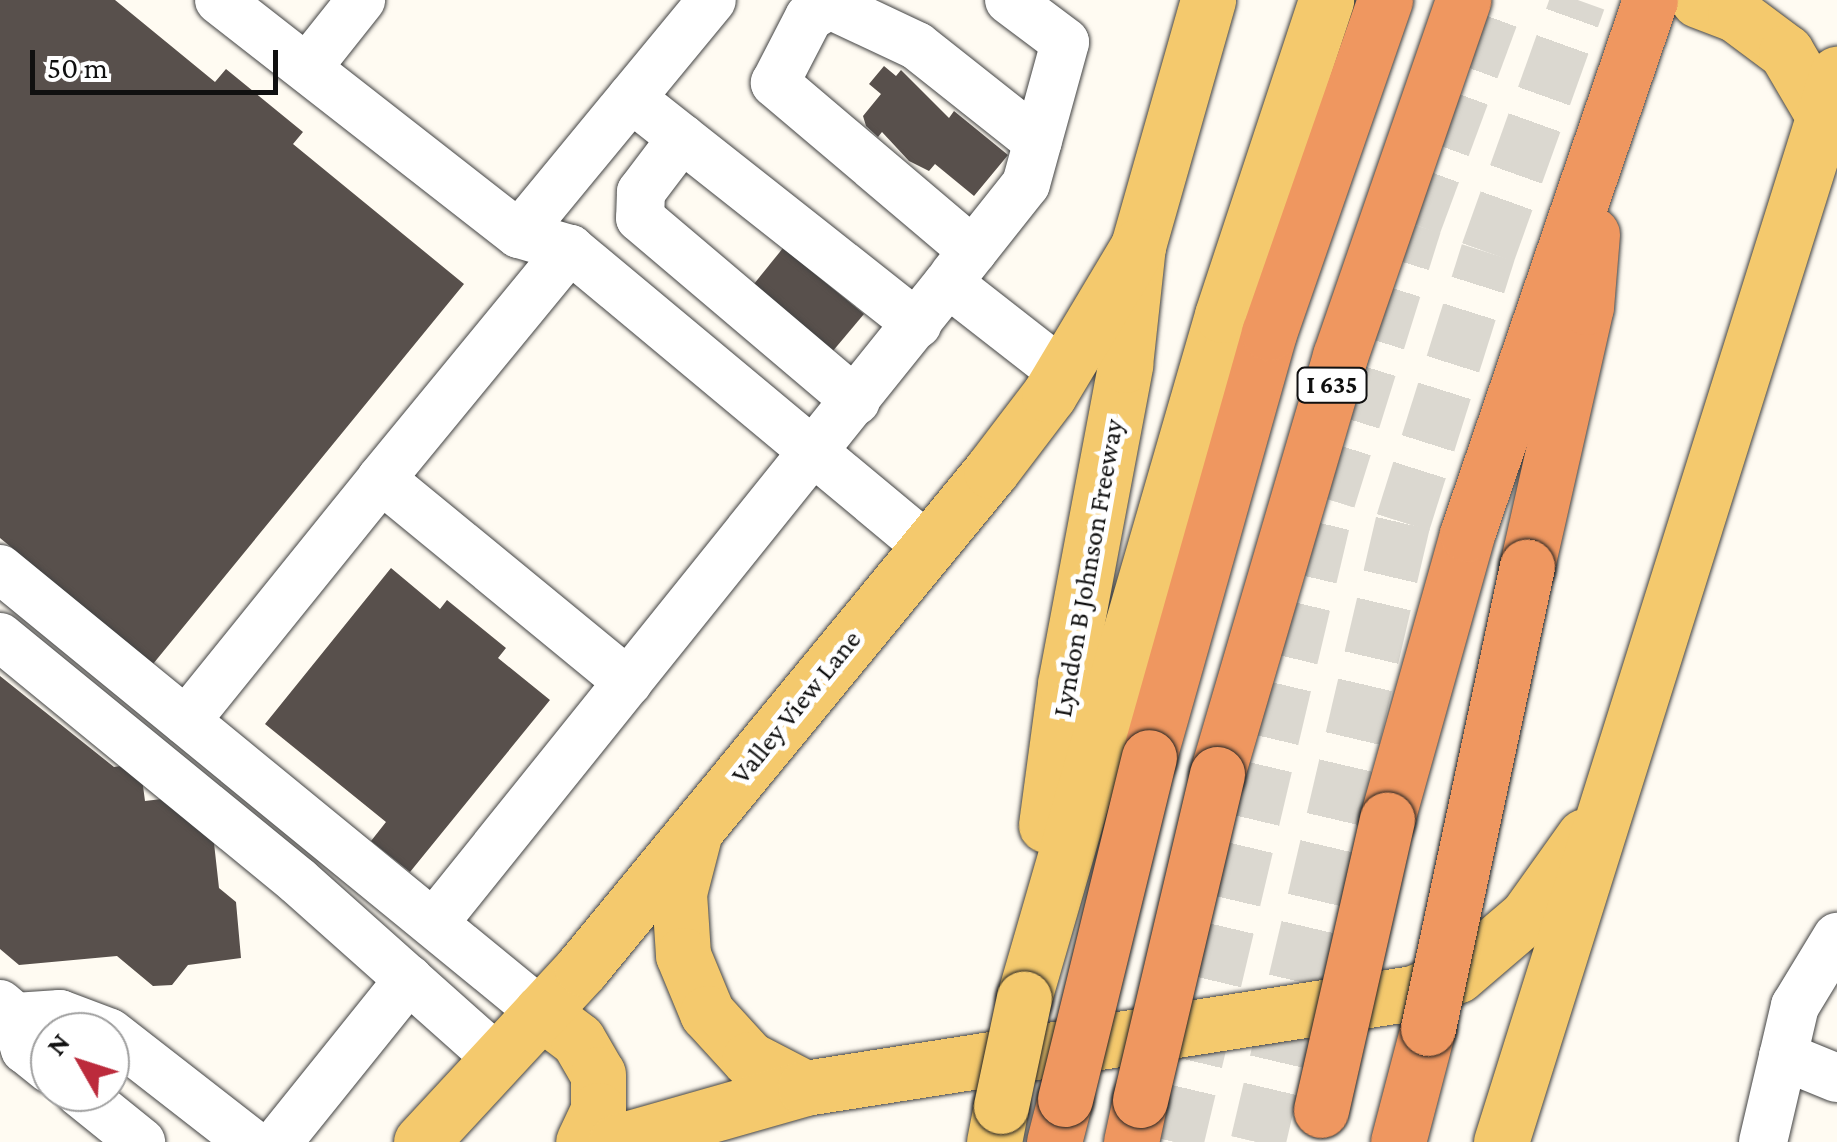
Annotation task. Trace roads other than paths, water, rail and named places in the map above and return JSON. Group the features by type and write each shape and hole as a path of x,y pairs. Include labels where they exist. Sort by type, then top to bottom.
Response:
{"highway":[{"path":"1060,1120 1149,757 1269,332 1385,0"},
{"name":"I 635","path":"1136,1121 1217,774 1346,339 1462,0"},
{"path":"1317,1126 1387,819 1467,534 1600,146 1665,2"},
{"path":"1398,1142 1428,1028 1586,307 1600,146"}],"main road":[{"name":"Lyndon B Johnson Freeway","path":"998,1124 1024,998 1064,684 1126,365 1138,246 1208,0"},
{"path":"1024,998 1222,315 1326,0"},
{"path":"1501,1142 1575,921 1603,803 1832,99 1786,52 1735,14 1665,2"},
{"name":"Valley View Lane","path":"421,1142 542,1012 926,546 1062,374 1138,246"},
{"path":"616,1142 804,1088 1030,1056 1412,993 1458,975 1527,916 1603,803"},
{"path":"694,832 679,893 683,955 695,984 708,1013 750,1058 804,1088"},
{"path":"542,1012 578,1040 598,1074 598,1110 583,1142"}],"lane":[{"path":"219,0 519,234 570,249 926,546"},
{"path":"307,68 361,0"},
{"path":"519,234 712,0"},
{"path":"434,923 1026,184 1065,42 1010,0"},
{"path":"1038,142 917,46 829,2 808,17 775,84 1062,374"},
{"path":"631,98 917,324"},
{"path":"682,138 641,192 640,218 856,401"},
{"path":"186,721 570,249"},
{"path":"381,480 628,682"},
{"path":"0,568 542,1012"},
{"path":"0,637 498,1059"},
{"path":"1763,1142 1796,1006 1837,937"},
{"path":"278,1142 408,979"},
{"path":"30,1053 8,1010 34,1012"},
{"path":"130,1048 250,1142"},
{"path":"1783,1056 1837,1078"},
{"path":"104,1112 141,1142"}],"tunnel":[{"path":"1176,1142 1328,499 1414,224 1497,0"},
{"path":"1258,1142 1403,522 1488,252 1578,0"}]}
